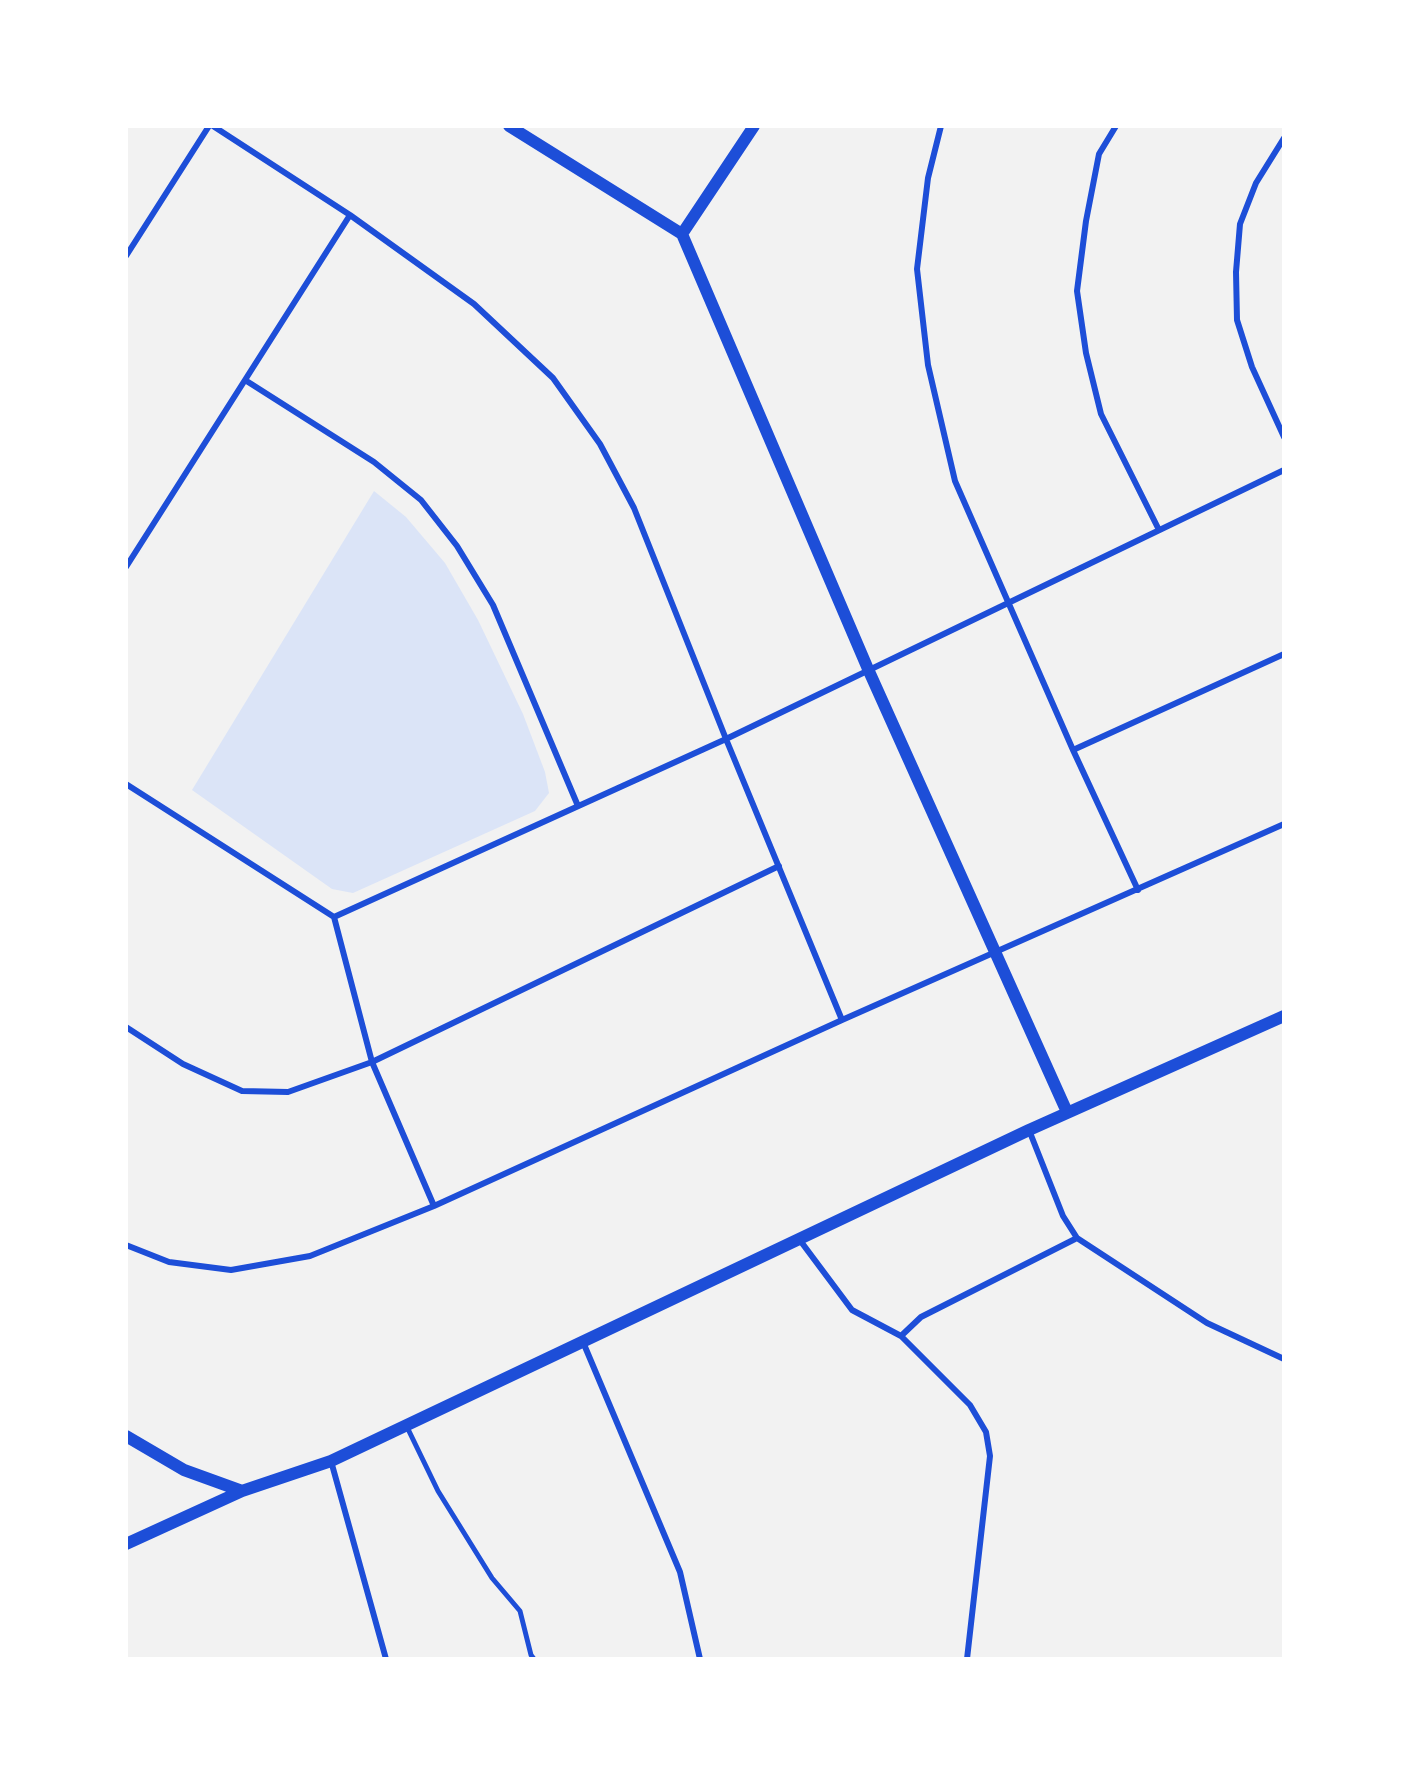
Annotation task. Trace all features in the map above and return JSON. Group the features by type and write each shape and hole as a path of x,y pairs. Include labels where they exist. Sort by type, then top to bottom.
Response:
{"main road":[{"path":"509,126 682,234 868,669 1067,1112"},
{"path":"682,234 754,126"},
{"path":"126,1544 242,1491 331,1461 1067,1112 1284,1016"},
{"path":"126,1436 184,1470 242,1491"}],"street":[{"path":"126,256 211,126 350,215 474,304 553,378 600,444 634,508 843,1020"},
{"path":"941,126 928,178 917,269 928,365 955,481 1073,750 1138,890"},
{"path":"1116,126 1099,154 1086,221 1077,291 1086,353 1101,414 1159,530"},
{"path":"1284,138 1256,183 1240,224 1236,272 1237,320 1252,367 1284,437"},
{"path":"126,567 350,215"},
{"path":"245,380 374,462 421,501 457,546 493,605 578,806"},
{"path":"334,917 726,738 1284,470"},
{"path":"1073,750 1284,654"},
{"path":"126,784 334,917 372,1062 434,1206"},
{"path":"126,1245 169,1262 231,1270 310,1256 434,1206 843,1020 1284,824"},
{"path":"126,1027 183,1064 242,1091 288,1092 372,1062 779,866"},
{"path":"1029,1130 1063,1216 1077,1238 1207,1323 1284,1359"},
{"path":"901,1336 921,1317 1077,1238"},
{"path":"799,1239 852,1310 901,1336 970,1405 986,1432 990,1456 967,1659"},
{"path":"583,1342 680,1572 688,1615 700,1659"},
{"path":"406,1425 438,1491 492,1578 520,1611 534,1659"},
{"path":"331,1461 386,1659"}],"shaded area":[{"path":"374,491 406,517 445,563 478,620 523,714 545,772 549,793 535,811 353,893 332,889 192,790"}]}
